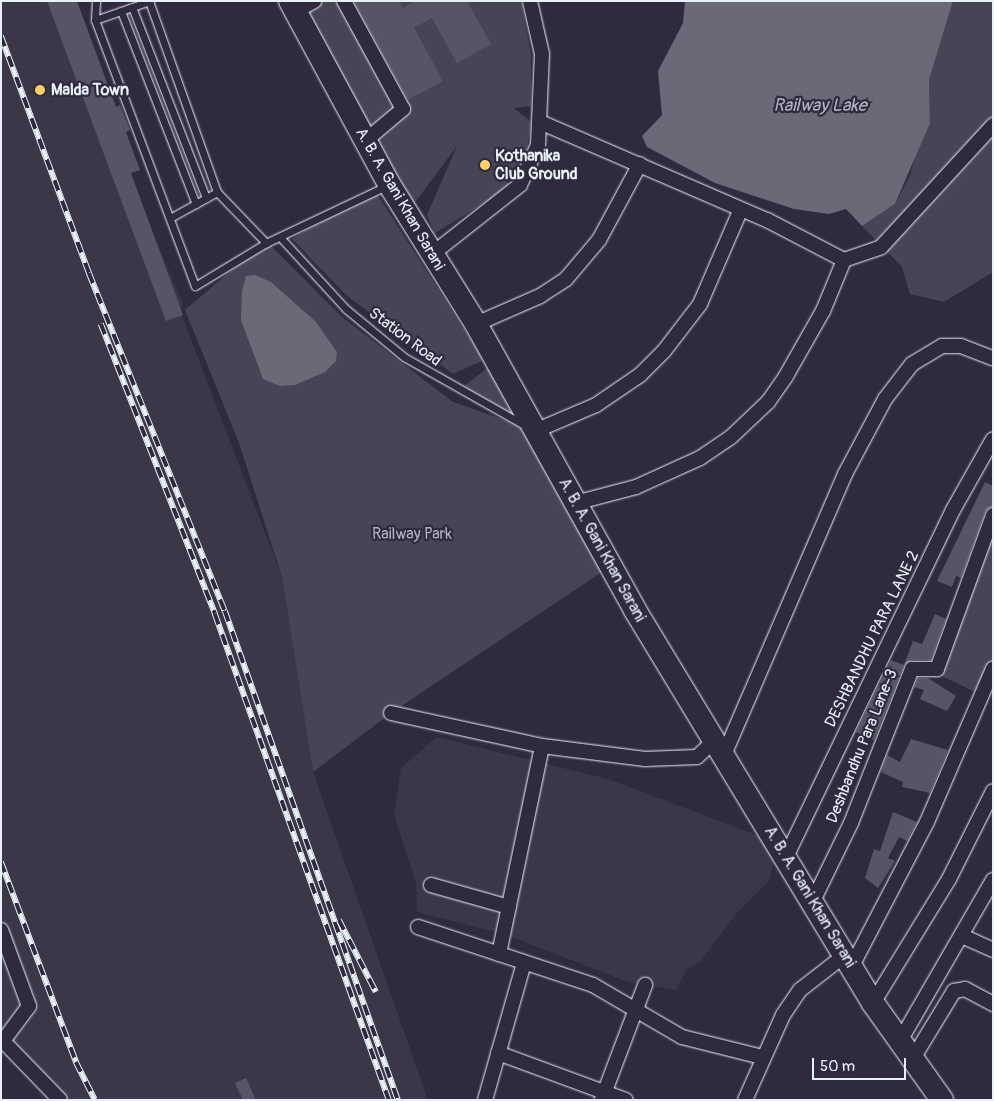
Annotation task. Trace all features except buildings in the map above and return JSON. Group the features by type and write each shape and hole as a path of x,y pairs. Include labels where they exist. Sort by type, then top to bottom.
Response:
{"main road":[{"name":"A. B. A. Gani Khan Sarani","path":"300,5 365,141 389,184 431,255 476,324 575,503 719,748 874,1003 936,1096"}],"street":[{"path":"344,1 403,109 365,141"},
{"path":"431,255 520,185 538,144 542,54 530,1"},
{"path":"540,122 640,164 844,260"},
{"path":"575,503 636,487 700,458 738,430 768,402 790,368 844,260 881,247 993,125"},
{"path":"476,324 540,296 566,279 599,240 640,164"},
{"path":"535,431 596,405 640,375 664,351 700,304 740,211"},
{"path":"391,714 542,746 678,761 697,757 719,748 845,474 885,399 912,364 942,346 961,346 993,358"},
{"name":"DESHBANDHU PARA LANE 2","path":"786,857 954,510 993,439"},
{"name":"Deshbandhu Para Lane-3","path":"813,901 851,823 912,668 937,669 993,515"},
{"path":"746,1100 762,1057 800,990 848,961 928,822 993,669"},
{"path":"499,954 542,746"},
{"path":"874,1003 949,879 993,791"},
{"path":"431,885 509,907"},
{"path":"906,1050 962,936 991,885"},
{"path":"418,927 593,985 682,1037 762,1057"},
{"path":"1,930 29,1006 2,1040 60,1100"},
{"path":"962,936 993,950"},
{"path":"485,1100 524,963"},
{"path":"603,1095 645,985"},
{"path":"906,1050 954,991 965,989 993,1004"},
{"path":"498,1053 603,1095 626,1100"}],"lane":[{"path":"96,1 96,20 197,287 266,244 389,184"},
{"path":"96,20 149,1 217,192 266,244"},
{"path":"132,8 206,198"},
{"path":"121,11 196,204"},
{"path":"170,218 217,192"},
{"name":"Station Road","path":"280,237 346,309 404,357 535,431"}],"shaded area":[{"path":"1,1 56,1 183,304 180,311 282,577 313,772 428,1100 51,1100 1,1041"},
{"path":"437,737 608,779 778,843 769,881 736,914 701,961 687,969 676,990 628,982 507,935 417,912 416,883 394,815 401,768"}],"green space":[{"path":"296,1 521,1 531,54 531,106 514,108 531,122 527,150 513,180 496,196 435,233 427,215 457,146 413,205"},
{"path":"953,1 993,1 993,272 944,302 910,294 902,267 862,226 895,204 910,175 920,137 930,123 929,80"},
{"path":"373,188 484,360 453,374 347,296 292,239"},
{"name":"Railway Park","path":"266,241 342,317 453,402 531,429 458,391 496,361 611,566 391,713 313,772 282,577 239,443 185,310"},
{"path":"993,516 993,669 983,696 936,673"}],"water":[{"name":"Railway Lake","path":"685,1 953,1 929,80 930,123 895,204 862,226 846,209 829,214 794,209 715,183 647,147 642,136 662,115 658,71 683,23"},
{"path":"255,275 271,282 316,322 337,352 336,361 325,372 295,385 280,386 263,379 241,320 242,291 246,276"}],"railway":[{"path":"1,36 89,273 225,611 398,1100"},
{"path":"101,324 215,614 389,1100"},
{"path":"1,862 76,1062 95,1100"},
{"path":"339,920 376,992"}],"place":[{"name":"Malda Town","path":"40,90"},
{"name":"Kothanika Club Ground","path":"485,165"}]}
